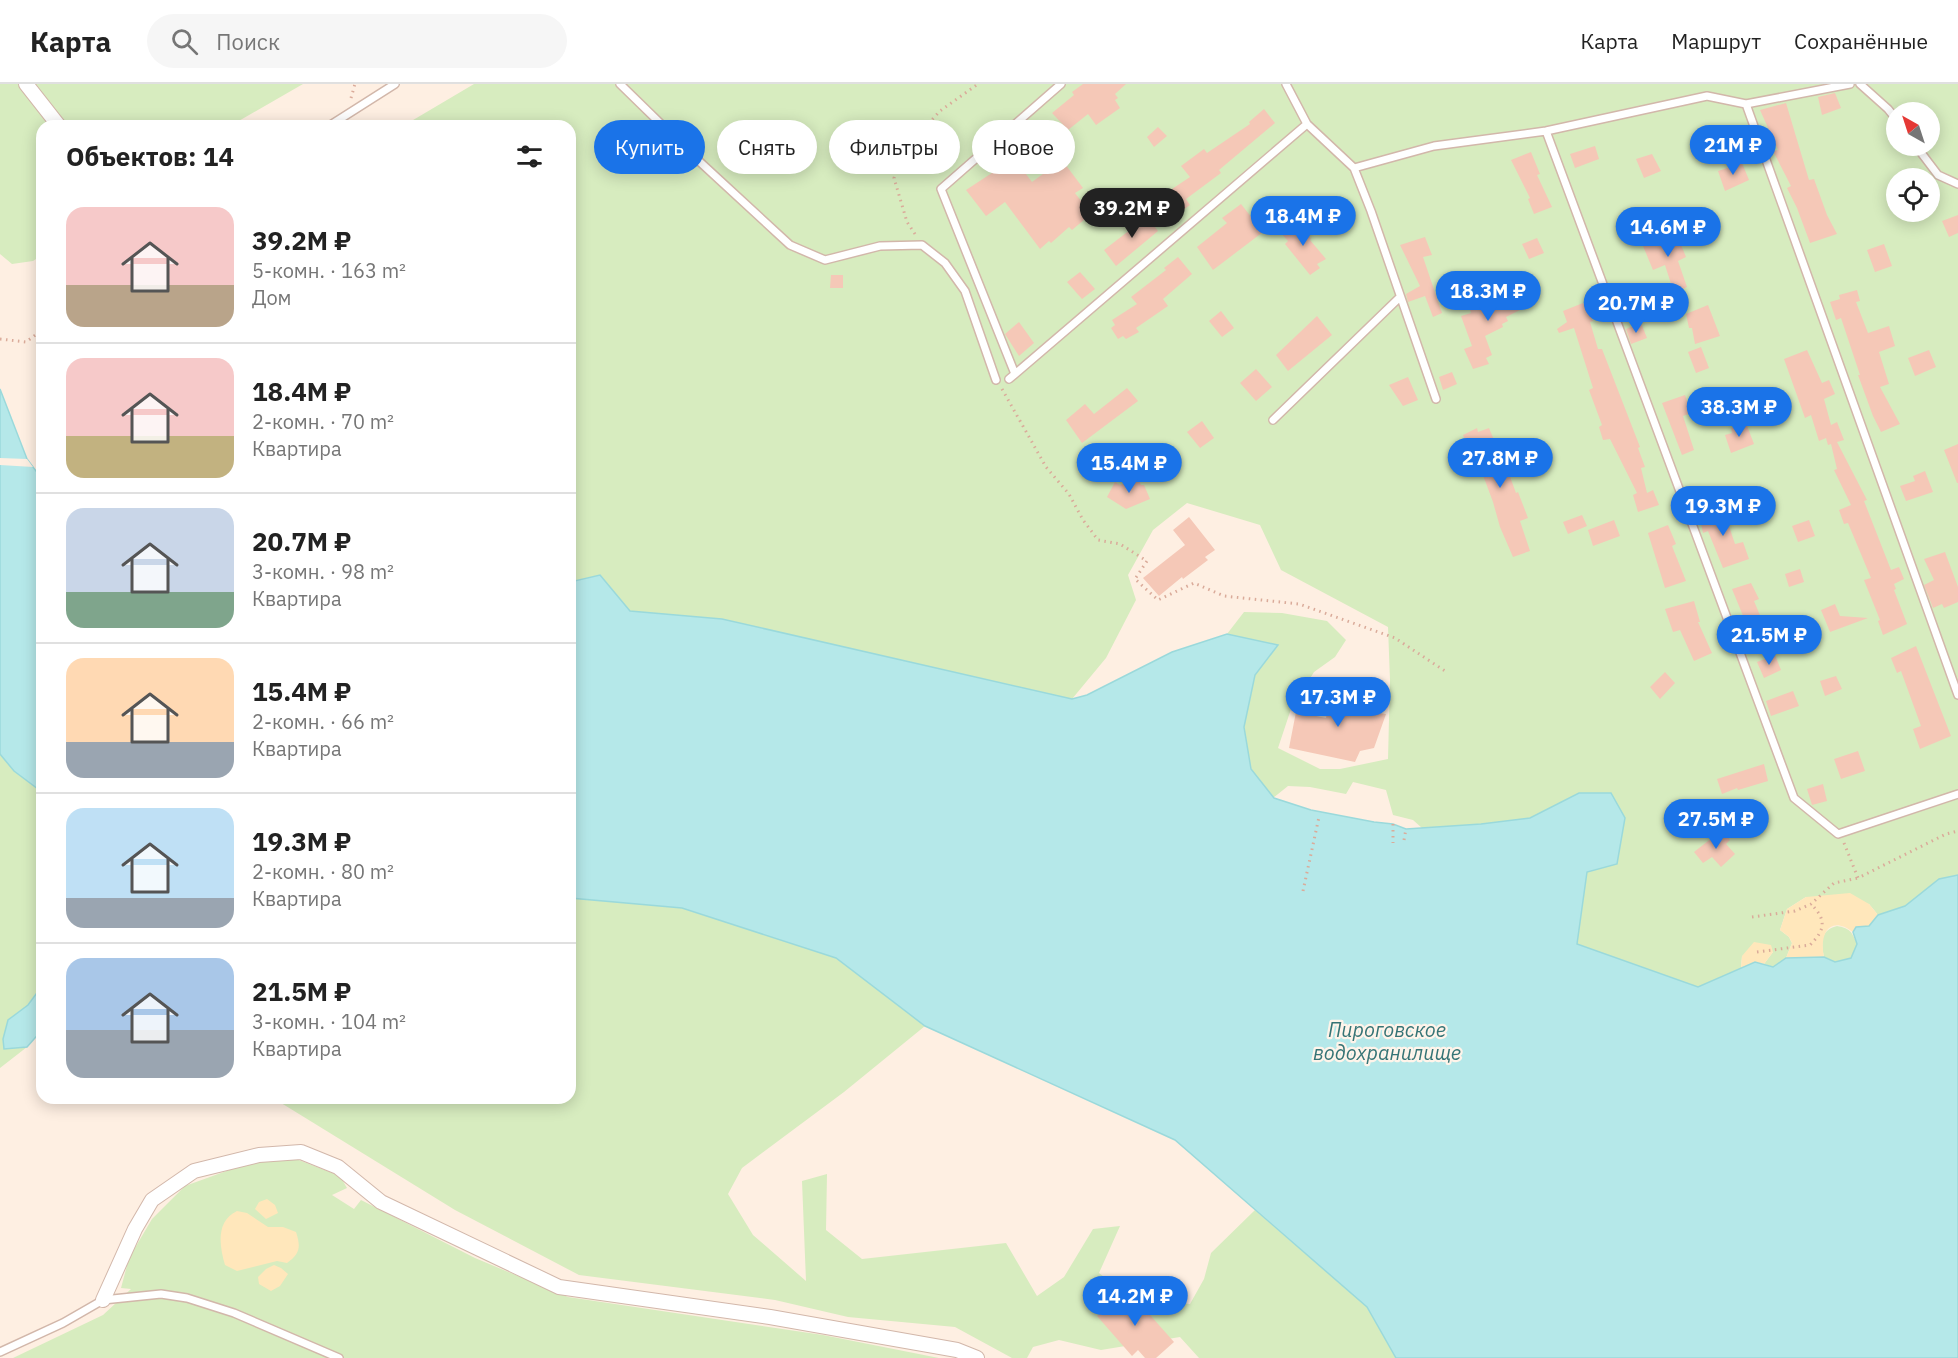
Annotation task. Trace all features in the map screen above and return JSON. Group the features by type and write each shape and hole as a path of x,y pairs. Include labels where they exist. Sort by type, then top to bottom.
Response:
{"street":[{"path":"26,84 54,120"},
{"path":"103,1300 135,1229 152,1200 194,1171 259,1155 301,1152 338,1167 381,1202 559,1287 770,1317 957,1350 977,1358"}],"lane":[{"path":"338,120 395,84"},
{"path":"620,84 790,245 825,260 880,246 922,245 945,263 965,291 996,380"},
{"path":"1061,84 941,189 1012,376 1307,124"},
{"path":"1286,84 1307,124 1354,168 1436,399"},
{"path":"1354,168 1434,146 1546,131 1707,96 1746,104 1850,84"},
{"path":"1860,84 1886,107"},
{"path":"1746,104 1958,694"},
{"path":"1546,131 1794,798 1838,834 1958,794"},
{"path":"1924,156 1938,175 1958,184"},
{"path":"1273,420 1400,297"},
{"path":"0,1352 63,1323 103,1300 161,1294 187,1298 234,1313 339,1358"}],"path":[{"path":"922,245 907,222 894,178 903,151 940,111 978,84"},
{"path":"0,339 26,342 36,334"},
{"path":"996,380 1046,467 1069,494 1083,520 1098,540 1120,544 1147,561 1135,579 1158,600 1194,583 1224,596 1299,604 1395,638 1445,671"},
{"path":"1303,891 1319,817"},
{"path":"1393,824 1394,843"},
{"path":"1404,840 1406,829"},
{"path":"1752,917 1795,911 1810,904 1834,884 1858,878 1924,844 1958,831"},
{"path":"1838,834 1848,848 1858,878"},
{"path":"1757,952 1810,945 1823,927 1818,911 1810,904"}],"green space":[{"path":"0,84 303,84 240,120 36,120 36,259 12,264 0,254"},
{"path":"474,84 1958,84 1958,875 1939,879 1905,906 1878,915 1869,904 1806,897 1787,909 1780,930 1789,937 1792,943 1786,958 1773,967 1764,964 1773,952 1742,956 1741,968 1698,987 1577,944 1587,872 1571,803 1530,818 1422,828 1413,820 1393,815 1386,790 1353,782 1346,794 1310,787 1288,786 1273,798 1251,769 1244,727 1255,675 1278,645 1227,634 1244,612 1282,613 1327,621 1346,640 1335,657 1314,672 1291,709 1278,748 1320,769 1340,769 1388,759 1390,680 1388,627 1281,570 1260,525 1187,503 1153,530 1128,575 1136,600 1106,658 1072,699 722,619 630,611 600,575 576,581 576,120 413,120"},
{"path":"0,754 14,771 36,788 36,994 28,1005 8,1020 4,1048 27,1047 0,1068"},
{"path":"576,899 682,908 836,958 925,1026 844,1092 742,1168 728,1194 753,1235 806,1281 802,1181 827,1174 826,1230 862,1259 1006,1243 1037,1296 1064,1277 1093,1229 1120,1226 1099,1273 1129,1297 1190,1304 1204,1279 1211,1253 1255,1210 1367,1307 1396,1358 1199,1358 1180,1337 1101,1350 1059,1340 1033,1347 1027,1358 1012,1358 955,1327 848,1317 775,1300 579,1275 455,1210 283,1104 576,1104"},
{"path":"1837,926 1850,931 1857,944 1851,958 1835,962 1824,957 1822,942 1827,931"},
{"path":"291,1157 340,1176 347,1188 332,1195 354,1209 361,1200 475,1258 568,1297 823,1335 939,1358 13,1358 103,1315 131,1289 121,1288 129,1258 152,1219 185,1186 243,1165"}],"sand":[{"path":"1850,893 1869,904 1878,915 1869,926 1856,927 1853,932 1838,925 1832,926 1823,941 1824,957 1786,958 1792,943 1789,937 1780,930 1787,909 1806,897"},
{"path":"1754,942 1771,945 1773,952 1764,964 1755,962 1741,968 1742,956"},
{"path":"267,1199 275,1205 278,1213 266,1219 255,1209 259,1202"},
{"path":"237,1211 247,1213 268,1227 283,1227 296,1232 299,1246 295,1256 287,1263 277,1261 237,1271 225,1265 221,1250 222,1227 230,1215"},
{"path":"274,1265 288,1274 280,1286 271,1291 259,1284 258,1277"}],"water":[{"path":"0,389 27,459 36,471 36,788 14,771 0,754"},
{"name":"Пироговское водохранилище","path":"600,575 630,611 722,619 1072,699 1087,695 1172,652 1227,634 1278,645 1255,675 1244,727 1251,769 1274,798 1311,810 1393,824 1406,829 1530,818 1579,793 1611,793 1625,818 1617,864 1587,872 1577,944 1698,987 1755,962 1773,967 1786,958 1824,957 1835,962 1851,958 1857,944 1853,932 1856,927 1869,926 1878,915 1905,906 1939,879 1958,875 1958,1358 1396,1358 1367,1307 1175,1140 925,1026 836,958 682,908 576,899 576,581"},
{"path":"36,994 36,1037 27,1047 4,1049 3,1039 8,1020 28,1005"}],"pier":[{"path":"0,458 27,459 33,467 0,465"}],"building":[{"path":"1083,84 1126,84 1115,94 1118,98 1115,100 1120,108 1096,125 1088,114 1075,124 1075,120 1059,120 1052,113 1074,95 1072,92"},
{"path":"1835,93 1841,108 1822,115 1818,97"},
{"path":"1786,103 1809,180 1814,179 1827,215 1837,234 1810,243 1787,188 1791,186 1773,151 1778,150 1760,110"},
{"path":"1264,109 1275,123 1219,170 1221,173 1186,199 1190,205 1176,215 1163,195 1190,177 1181,166 1204,149 1207,153 1250,124 1249,122"},
{"path":"1158,127 1167,136 1154,147 1147,137"},
{"path":"1595,146 1599,159 1575,168 1570,154"},
{"path":"1531,152 1540,174 1537,175 1552,207 1534,214 1528,199 1530,198 1511,160"},
{"path":"1652,154 1661,171 1644,178 1636,159"},
{"path":"1742,163 1749,180 1725,191 1718,171"},
{"path":"990,174 1026,174 1032,182 1043,174 1072,174 1083,188 1075,193 1091,214 1072,230 1069,227 1051,243 1049,241 1040,249 1005,202 986,216 966,190"},
{"path":"1241,204 1263,232 1213,270 1197,247 1227,223 1222,218"},
{"path":"1142,210 1158,231 1116,266 1104,250 1135,226 1130,219"},
{"path":"1958,215 1958,233 1949,237 1942,221"},
{"path":"1299,218 1310,240 1326,259 1317,264 1320,268 1310,275 1285,244 1288,241 1280,232"},
{"path":"1675,230 1686,257 1678,261 1687,287 1674,293 1665,265 1653,270 1643,246"},
{"path":"1425,237 1432,255 1423,257 1442,313 1433,317 1425,296 1408,302 1406,294 1420,286 1400,245"},
{"path":"1537,238 1544,253 1529,259 1522,244"},
{"path":"1884,244 1892,266 1875,272 1867,250"},
{"path":"1178,257 1192,274 1163,299 1168,306 1136,328 1139,332 1126,339 1123,336 1118,339 1111,328 1115,325 1112,320 1137,304 1131,297 1166,270 1164,268"},
{"path":"1080,272 1095,289 1082,299 1067,282"},
{"path":"831,275 843,275 843,288 830,288"},
{"path":"1513,285 1522,309 1506,317 1508,321 1502,324 1503,327 1485,336 1492,355 1486,358 1489,364 1473,369 1464,349 1472,346 1461,316 1471,313 1469,305 1479,303 1478,298"},
{"path":"1857,290 1860,301 1856,302 1868,333 1889,326 1895,346 1879,352 1889,384 1880,387 1900,424 1881,432 1858,375 1860,375 1841,318 1836,320 1830,302 1840,299 1839,295"},
{"path":"1583,303 1593,321 1590,322 1598,349 1602,349 1640,447 1638,448 1645,467 1641,468 1647,493 1653,490 1659,505 1638,512 1633,495 1637,493 1610,439 1603,440 1599,427 1602,425 1589,390 1593,388 1574,328 1559,333 1557,329 1567,322 1563,311"},
{"path":"1708,305 1720,336 1695,344 1686,314"},
{"path":"1221,311 1234,328 1222,337 1209,321"},
{"path":"1317,316 1332,335 1288,371 1276,355"},
{"path":"1019,322 1034,343 1019,356 1005,334"},
{"path":"1641,323 1647,338 1631,344 1626,329"},
{"path":"1701,347 1709,368 1696,373 1688,352"},
{"path":"1807,350 1822,383 1829,380 1835,394 1824,399 1831,425 1837,422 1844,440 1837,442 1867,500 1864,501 1891,570 1899,567 1904,579 1894,584 1896,589 1894,590 1907,624 1883,635 1878,621 1880,620 1864,580 1871,578 1848,523 1844,524 1839,510 1851,505 1834,470 1837,469 1831,444 1828,445 1826,438 1819,441 1811,415 1805,418 1784,359"},
{"path":"1929,350 1936,367 1915,376 1908,358"},
{"path":"1256,369 1272,387 1256,401 1240,383"},
{"path":"1452,372 1457,384 1443,390 1439,377"},
{"path":"1408,377 1418,400 1403,406 1389,385"},
{"path":"1127,388 1138,401 1082,443 1066,420 1085,404 1094,414"},
{"path":"1685,395 1691,413 1683,416 1694,450 1682,455 1662,403"},
{"path":"1202,421 1214,438 1200,448 1187,432"},
{"path":"1746,423 1754,444 1731,453 1725,435 1732,433 1731,428"},
{"path":"1477,428 1478,432 1489,428 1516,493 1518,492 1528,518 1520,521 1530,551 1513,557 1500,527 1474,451 1470,452 1463,435"},
{"path":"1958,444 1958,483 1957,483 1944,450"},
{"path":"1925,471 1933,492 1906,501 1900,486 1915,481 1913,476"},
{"path":"1137,477 1141,485 1144,485 1150,499 1126,509 1107,497 1115,482 1120,485"},
{"path":"1722,505 1735,544 1743,542 1749,559 1723,568 1708,531 1703,533 1699,514"},
{"path":"1582,515 1587,526 1568,534 1563,522"},
{"path":"1189,517 1215,550 1205,557 1208,560 1159,596 1143,578 1185,545 1173,530"},
{"path":"1614,520 1620,536 1593,546 1588,530"},
{"path":"1809,520 1815,536 1798,542 1792,526"},
{"path":"1668,525 1676,544 1672,546 1686,581 1665,588 1648,533"},
{"path":"1945,552 1958,587 1958,602 1944,608 1942,604 1933,608 1924,585 1934,580 1924,559"},
{"path":"1800,569 1804,582 1789,587 1785,574"},
{"path":"1751,583 1759,599 1754,601 1767,632 1749,640 1744,624 1746,623 1732,589"},
{"path":"1694,601 1700,622 1698,622 1712,653 1694,661 1680,630 1673,632 1665,609"},
{"path":"1835,604 1840,616 1868,618 1830,632 1821,610"},
{"path":"1916,646 1951,736 1920,749 1913,729 1921,726 1901,671 1897,673 1891,658"},
{"path":"1775,655 1781,670 1764,678 1757,662"},
{"path":"1665,672 1675,683 1660,699 1650,687"},
{"path":"1836,676 1842,689 1825,696 1820,681"},
{"path":"1332,683 1358,690 1355,710 1386,714 1374,748 1360,751 1355,762 1289,748 1296,712 1326,718"},
{"path":"1793,691 1799,706 1771,716 1766,701"},
{"path":"1858,751 1865,771 1841,779 1834,759"},
{"path":"1764,764 1768,781 1722,794 1717,779"},
{"path":"1823,784 1827,801 1812,805 1807,789"},
{"path":"1722,830 1730,840 1726,844 1735,854 1721,867 1712,857 1703,863 1694,852"},
{"path":"1127,1289 1174,1342 1156,1358 1145,1358 1138,1350 1132,1356 1097,1316"}]}
